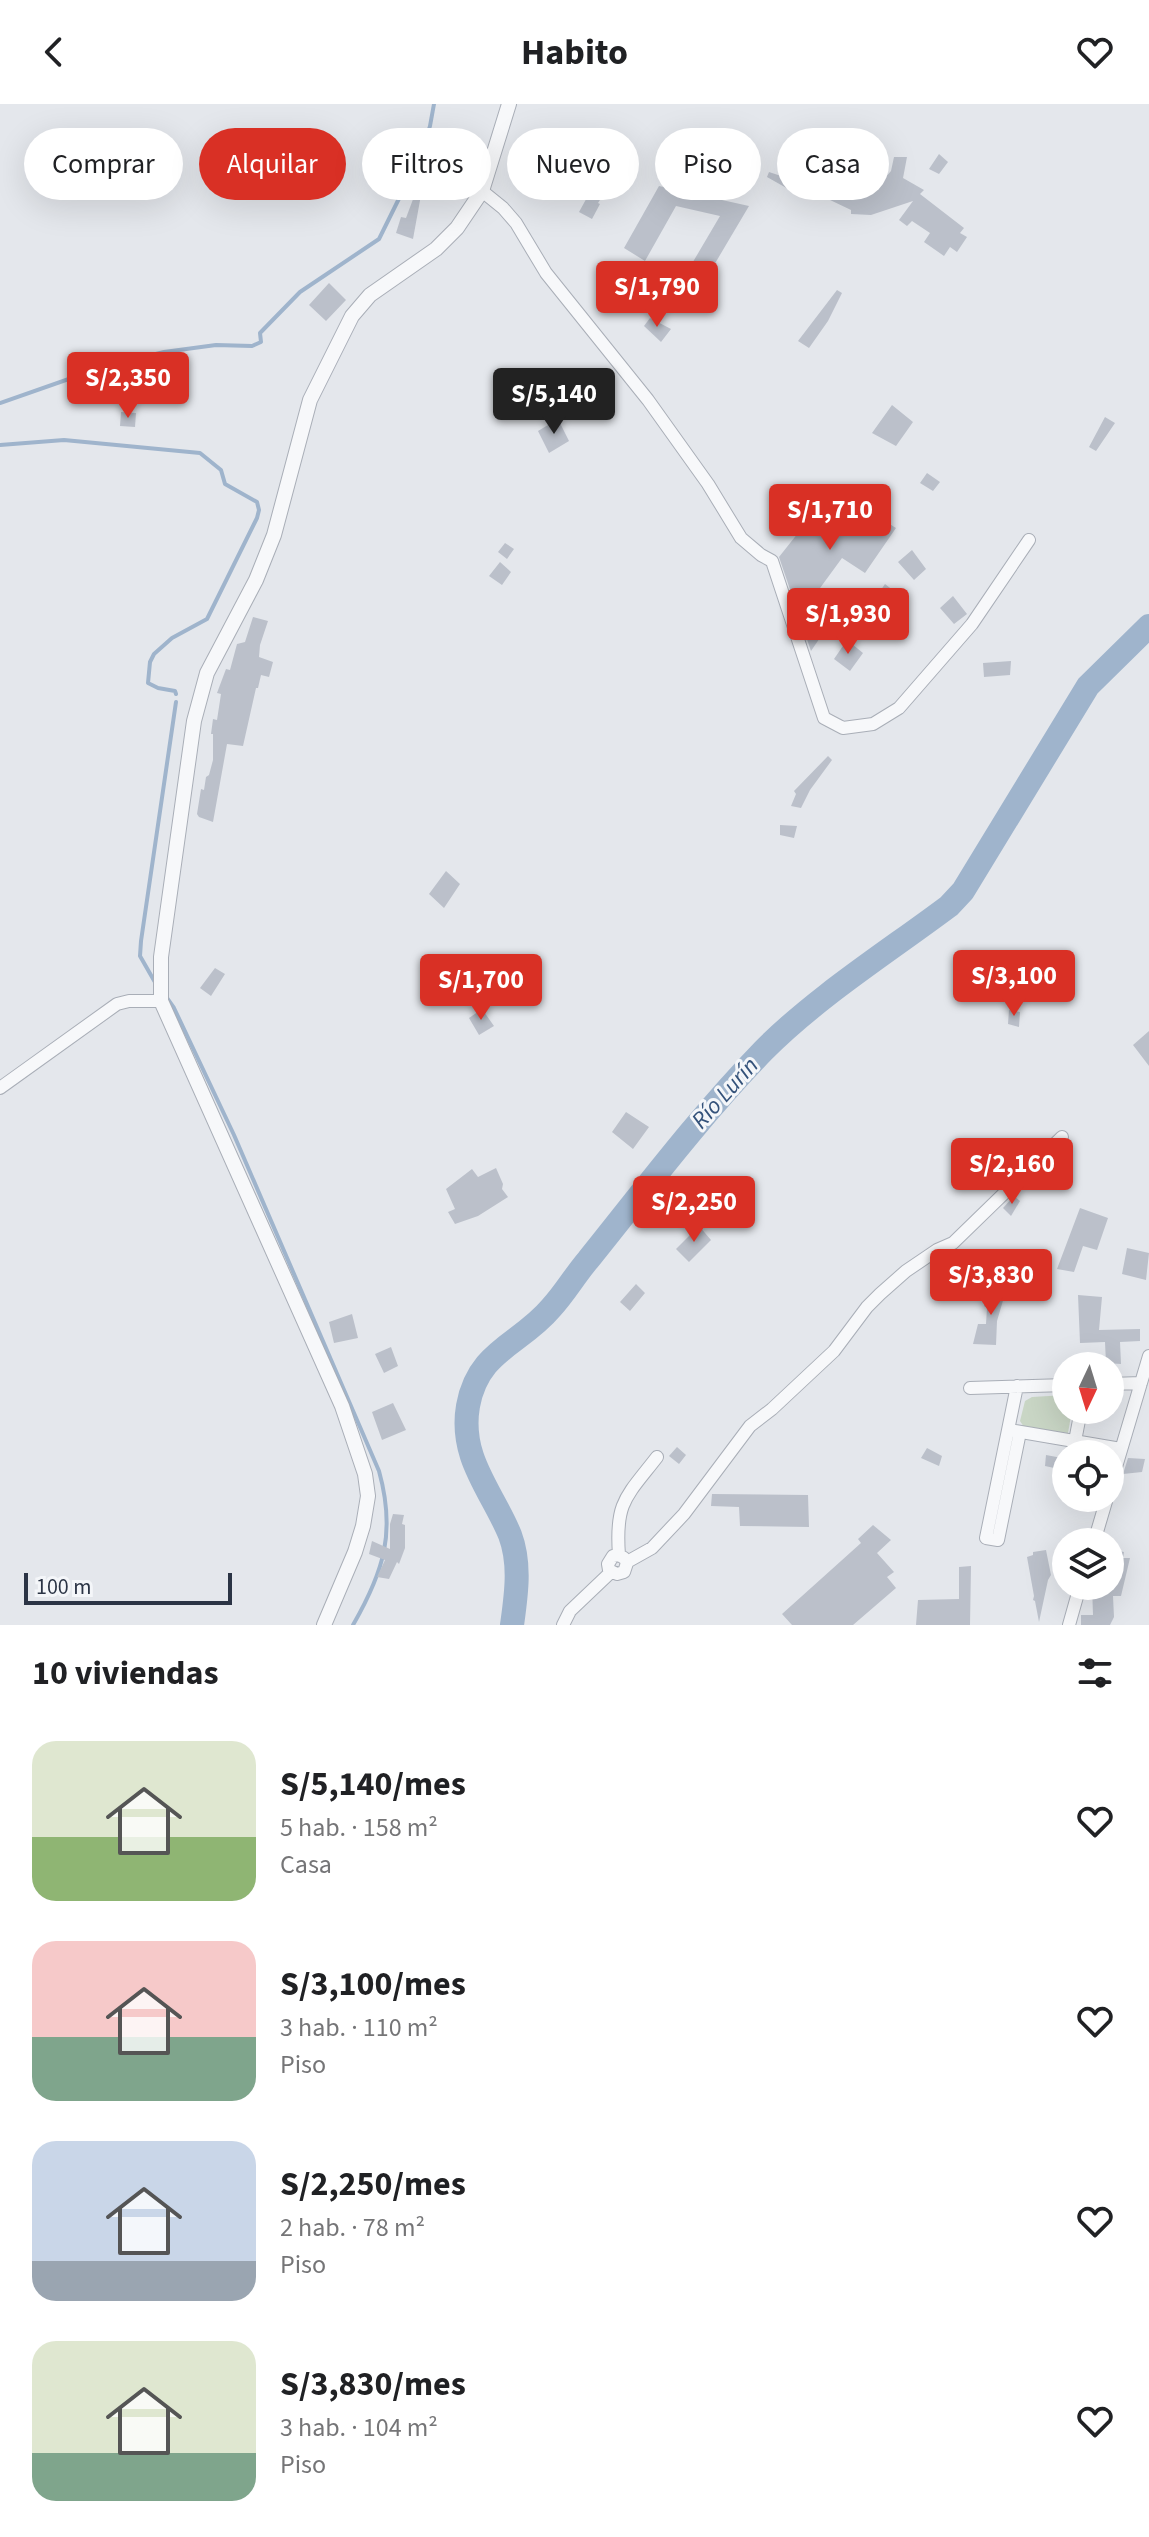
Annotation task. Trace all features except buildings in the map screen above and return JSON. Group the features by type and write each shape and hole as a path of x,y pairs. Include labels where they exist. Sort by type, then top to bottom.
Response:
{"street":[{"path":"491,162 509,104"},
{"path":"491,198 516,223 546,273 648,400 708,484 741,538 772,561 824,718 843,728 873,724 899,708 972,624 1029,540"},
{"path":"324,1625 363,1526 368,1496 365,1474 342,1406 161,1001 161,957 194,721 207,673 256,580 274,535 310,400 352,316 370,295 436,249 457,228 476,200"},
{"path":"0,1088 117,1004 161,1001"},
{"path":"623,1558 652,1548 684,1514 750,1426 834,1351 867,1307 906,1271 953,1243 1062,1137"},
{"path":"1124,1440 1149,1356"},
{"path":"1124,1384 1141,1383"},
{"path":"970,1388 1052,1385"},
{"path":"1014,1430 986,1538 998,1540 1014,1430 1017,1386"},
{"path":"1014,1430 1069,1440"},
{"path":"563,1625 570,1611 611,1572 624,1572 627,1567 618,1521 620,1510 657,1457"},
{"path":"1069,1625 1076,1600"}],"green space":[{"path":"1052,1396 1052,1424 1070,1424 1068,1433 1024,1427 1020,1421 1025,1401 1032,1397"}],"waterway":[{"path":"0,403 103,367 164,352 216,345 252,346 261,342 260,333 300,292 379,239 421,154 434,104"},
{"path":"0,445 64,440 200,453 221,470 225,484 257,502 257,518 207,619 172,638 154,654 150,662 148,683 175,691 176,694"},
{"name":"Río Lurín","path":"512,1625 516,1557 510,1535 479,1474 468,1442 468,1406 481,1372 490,1360 539,1321 556,1302 673,1153 783,1031 949,906 963,891 1088,686 1149,626"},
{"path":"156,984 140,956 141,941 176,702"},
{"path":"167,998 234,1135 379,1471 386,1513 384,1551 373,1587 353,1625"}]}
